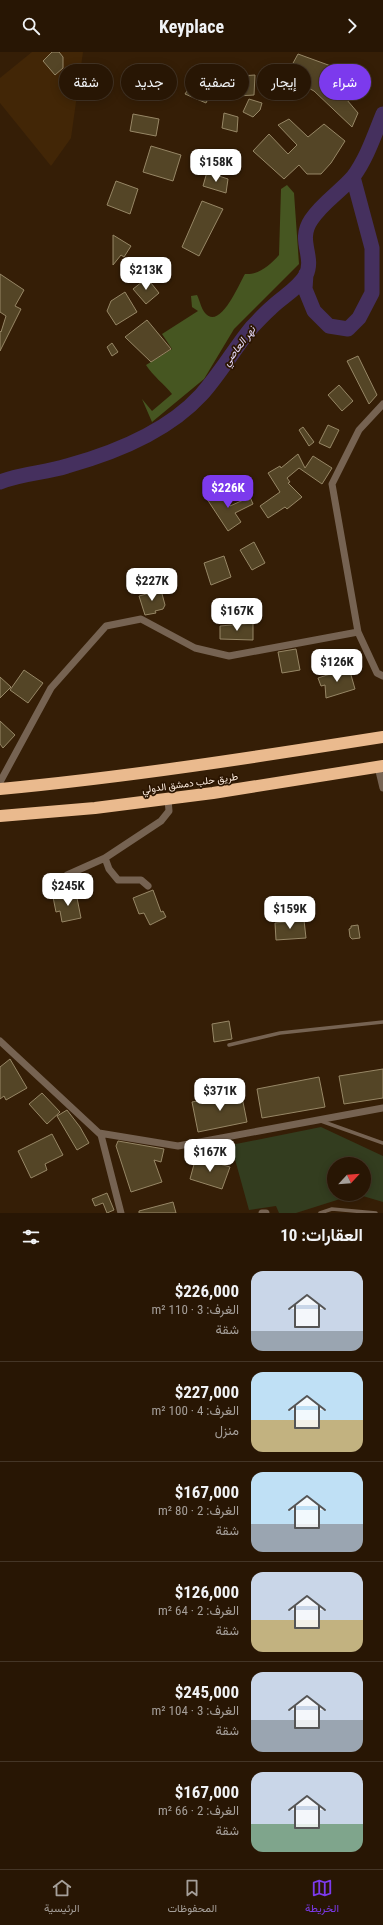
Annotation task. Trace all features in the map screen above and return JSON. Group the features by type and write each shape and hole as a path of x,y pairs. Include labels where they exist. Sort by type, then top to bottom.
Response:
{"highway":[{"path":"0,789 70,782 232,761 383,737"},
{"name":"طريق حلب دمشق الدولي","path":"0,816 95,808 168,799 381,767"}],"street":[{"path":"383,404 359,430 332,484 358,632 377,672 383,676"},
{"path":"0,782 51,688 106,626 141,618 195,648 229,656 358,632"},
{"path":"381,767 383,788"},
{"path":"51,892 67,875 105,858 161,821 169,811 168,799"},
{"path":"105,858 109,869 118,880 141,880 148,886"},
{"path":"0,1041 101,1135 115,1184 121,1213"},
{"path":"99,1133 178,1146 383,1108"}],"lane":[{"path":"229,1045 280,1032 383,1022"},
{"path":"319,1120 383,1144"},
{"path":"320,1213 332,1209 376,1213"}],"shaded area":[{"path":"32,52 83,52 81,64 59,64 59,100 76,100 71,138 51,166 0,103 0,78"}],"green space":[{"path":"287,185 294,193 299,264 234,329 204,379 152,422 142,399 152,411 172,394 146,365 172,349 162,334 198,311 192,307 191,296 197,295 205,313 211,317 217,316 223,311 234,295 245,274 260,271 268,266 279,255 281,189"},
{"path":"321,1127 383,1156 383,1202 371,1198 371,1157 327,1157 327,1201 334,1201 296,1213 279,1213 276,1206 249,1210 231,1145"}],"building":[{"path":"52,52 59,52 63,57 63,64 59,64 59,72 55,75 43,61"},
{"path":"298,54 326,64 319,64 319,96 311,89 311,64 293,64"},
{"path":"249,75 255,75 254,95 249,95"},
{"path":"249,99 262,103 260,110 253,117 243,112"},
{"path":"199,100 208,100 206,103"},
{"path":"324,100 347,100 358,113 352,127"},
{"path":"224,113 238,117 237,132 222,128"},
{"path":"133,114 159,119 156,136 130,131"},
{"path":"289,119 308,137 324,124 345,141 331,163 321,174 307,174 299,165 284,179 253,151 269,134 288,154 297,145 278,125"},
{"path":"151,146 181,155 173,181 143,172"},
{"path":"207,172 228,179 226,193 203,186"},
{"path":"116,181 138,189 130,214 107,205"},
{"path":"202,201 223,209 199,256 182,247"},
{"path":"113,235 131,246 124,257 121,255 113,265"},
{"path":"0,274 24,290 15,306 21,309 0,351 0,331 1,332 6,316 0,312"},
{"path":"147,278 159,293 146,304 133,289"},
{"path":"125,292 137,312 116,325 107,311 111,301"},
{"path":"147,320 171,349 151,362 125,337"},
{"path":"112,343 118,352 112,356 107,347"},
{"path":"358,356 377,395 369,404 347,361"},
{"path":"339,385 353,401 342,411 328,395"},
{"path":"328,425 339,430 330,448 319,443"},
{"path":"303,427 314,442 309,446 299,430"},
{"path":"298,454 305,468 313,456 332,468 322,484 299,468 287,478 290,482 288,483 302,497 287,509 285,507 268,518 260,506 280,492 268,473 280,466 281,468"},
{"path":"220,490 230,506 250,497 253,504 235,513 241,522 228,531 207,499"},
{"path":"254,542 265,563 252,570 240,550"},
{"path":"224,556 231,577 211,585 204,563"},
{"path":"161,590 165,605 163,609 155,611 156,613 145,615 139,596"},
{"path":"253,623 253,640 220,639 220,626"},
{"path":"296,649 300,670 282,673 278,652"},
{"path":"349,668 355,689 326,698 325,685 321,686 318,678"},
{"path":"24,670 43,683 28,703 10,690"},
{"path":"0,677 11,687 0,698"},
{"path":"0,721 15,735 3,748 0,744"},
{"path":"153,890 161,912 163,911 166,917 150,925 144,913 139,914 133,898"},
{"path":"76,893 81,918 62,922 60,911 56,912 53,897"},
{"path":"304,920 306,938 276,940 275,923"},
{"path":"358,925 360,938 352,939 350,937 349,929 351,926"},
{"path":"229,1021 232,1039 214,1042 212,1024"},
{"path":"10,1059 27,1088 6,1100 4,1096 0,1099 0,1067"},
{"path":"383,1069 383,1098 344,1104 339,1076"},
{"path":"319,1077 325,1107 262,1118 257,1089"},
{"path":"241,1092 247,1122 198,1132 192,1102"},
{"path":"42,1093 60,1112 47,1124 29,1104"},
{"path":"67,1110 80,1127 89,1143 77,1150 57,1116"},
{"path":"52,1134 63,1155 45,1164 47,1170 31,1178 18,1151"},
{"path":"118,1141 164,1149 161,1162 154,1160 162,1182 131,1192 116,1146"},
{"path":"196,1157 230,1167 222,1189 190,1179"},
{"path":"107,1193 114,1210 107,1213 103,1203 95,1206 92,1199"},
{"path":"173,1202 176,1213 139,1213 139,1211"}],"waterway":[{"name":"نهر العاصي","path":"0,482 85,461 121,447 156,430 188,408 208,387 252,327 275,304 290,293 303,280 306,275 309,261 306,242 307,228 320,208 348,182 358,170 370,147 383,114"},
{"path":"306,274 305,289 314,311 329,326 348,329 359,318 372,293 372,248 353,177"}]}
